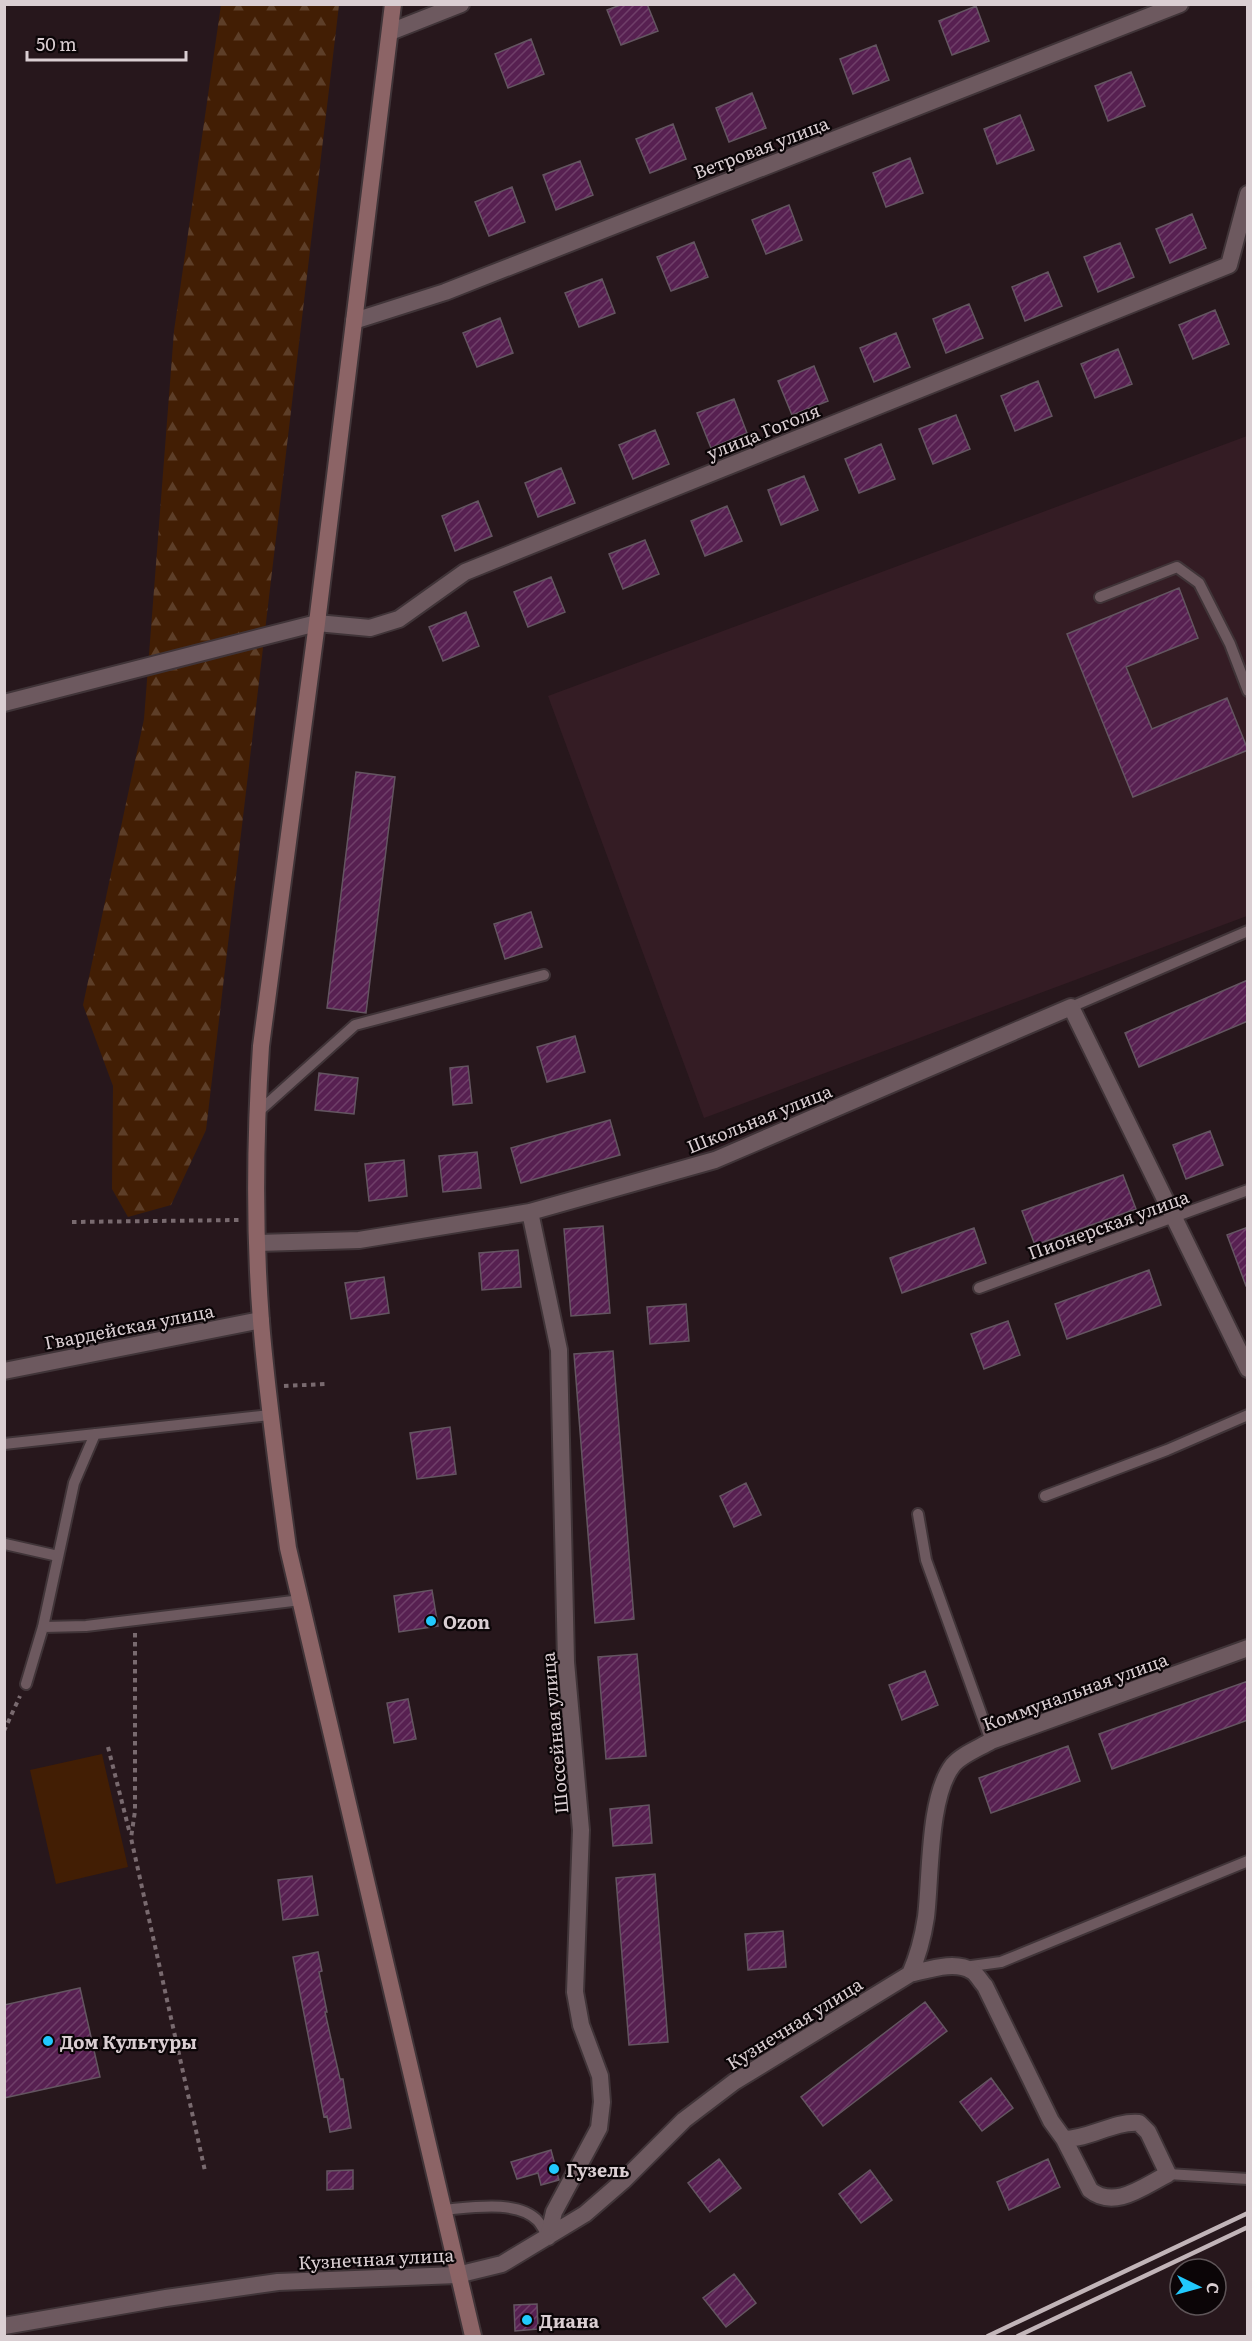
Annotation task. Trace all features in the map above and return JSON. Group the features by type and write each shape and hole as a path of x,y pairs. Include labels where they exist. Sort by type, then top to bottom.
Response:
{"main road":[{"path":"393,4 317,623 261,1046 257,1113 258,1242 261,1320 270,1415 288,1548 473,2337"}],"street":[{"path":"390,32 461,4"},
{"name":"Ветровая улица","path":"354,321 445,292 1180,4"},
{"name":"улица Гоголя","path":"4,703 317,623 370,628 399,619 465,573 1229,265 1248,194"},
{"path":"1071,1007 1248,1369"},
{"name":"Школьная улица","path":"258,1242 360,1240 530,1212 716,1160 1071,1007"},
{"name":"Шоссейная улица","path":"530,1212 559,1350 566,1662 581,1830 575,1992 581,2025 600,2076 602,2103 599,2128 554,2212 548,2237"},
{"name":"Гвардейская улица","path":"4,1371 261,1320"},
{"name":"Коммунальная улица","path":"910,1974 919,1952 926,1918 935,1814 945,1776 955,1762 991,1741 1248,1648"},
{"name":"Кузнечная улица","path":"4,2326 166,2298 278,2282 457,2275 502,2264 585,2214 623,2181 684,2120 735,2082 910,1974 938,1967 960,1967"},
{"path":"960,1967 972,1971 985,1986 1051,2121 1064,2139 1090,2190 1098,2196 1109,2199 1122,2197 1168,2174 1148,2132 1139,2123 1126,2122 1077,2139 1064,2139"}],"lane":[{"path":"1100,597 1176,567 1199,583 1230,644 1248,691"},
{"name":"Школьная улица","path":"1071,1007 1248,931"},
{"path":"257,1113 355,1025 544,975"},
{"name":"Пионерская улица","path":"979,1288 1248,1190"},
{"path":"1045,1496 1167,1450 1248,1414"},
{"path":"4,1444 270,1415"},
{"path":"26,1684 43,1627 74,1483 95,1434"},
{"path":"918,1514 926,1560 991,1741"},
{"path":"5,1544 58,1556"},
{"path":"43,1627 86,1626 301,1600"},
{"path":"960,1967 1001,1962 1248,1861"},
{"path":"1168,2174 1248,2179"},
{"path":"442,2210 500,2206 523,2212 537,2220 548,2237"}],"path":[{"path":"72,1222 258,1219"},
{"path":"268,1386 325,1384"},
{"path":"131,1838 135,1811 135,1620"},
{"path":"4,1731 26,1684"},
{"path":"108,1747 131,1838 205,2171"}],"shaded area":[{"path":"1247,436 1247,916 704,1118 548,696"}],"green space":[{"path":"221,5 339,5 206,1130 171,1205 128,1217 112,1189 113,1086 83,1005 144,719 174,331"},
{"path":"102,1754 128,1867 56,1884 30,1770"}],"building":[{"path":"623,4 647,4 658,31 621,45 607,10"},
{"path":"976,6 989,41 952,55 939,21"},
{"path":"531,39 544,74 508,88 495,54"},
{"path":"876,45 889,80 853,94 840,59"},
{"path":"1131,72 1145,106 1108,121 1095,86"},
{"path":"752,93 766,128 729,142 716,108"},
{"path":"1020,115 1034,150 997,164 984,129"},
{"path":"673,124 686,159 650,173 636,139"},
{"path":"910,158 923,193 886,207 873,173"},
{"path":"580,161 593,195 556,210 543,175"},
{"path":"512,187 525,222 489,236 475,202"},
{"path":"789,205 802,240 766,254 752,220"},
{"path":"1192,214 1206,248 1170,263 1156,229"},
{"path":"694,242 708,277 671,291 657,257"},
{"path":"1120,243 1134,277 1098,292 1084,257"},
{"path":"1048,272 1062,306 1025,321 1012,287"},
{"path":"602,279 615,313 579,327 565,293"},
{"path":"969,304 983,338 946,353 933,319"},
{"path":"1215,310 1229,344 1193,359 1179,325"},
{"path":"500,318 513,353 477,367 463,333"},
{"path":"896,333 910,367 874,382 860,348"},
{"path":"1118,349 1132,384 1095,398 1081,364"},
{"path":"814,366 828,401 792,415 778,381"},
{"path":"1038,381 1052,416 1015,431 1001,396"},
{"path":"734,399 747,433 711,448 697,413"},
{"path":"956,415 970,449 933,464 919,429"},
{"path":"655,430 669,464 633,479 619,445"},
{"path":"881,444 895,479 859,493 845,459"},
{"path":"561,468 575,503 538,517 525,483"},
{"path":"804,476 818,510 781,525 768,490"},
{"path":"478,501 492,536 455,551 442,516"},
{"path":"727,506 742,541 705,556 691,521"},
{"path":"645,540 659,574 623,589 609,554"},
{"path":"551,577 565,612 528,627 514,592"},
{"path":"1179,588 1198,638 1126,667 1152,729 1227,698 1248,750 1133,797 1067,634"},
{"path":"466,612 479,646 443,661 429,627"},
{"path":"356,772 395,777 366,1013 327,1008"},
{"path":"531,912 542,947 505,959 494,924"},
{"path":"1248,980 1248,1021 1139,1067 1125,1033"},
{"path":"575,1036 585,1072 547,1082 537,1047"},
{"path":"468,1066 472,1103 453,1105 450,1068"},
{"path":"319,1073 358,1078 354,1114 315,1110"},
{"path":"610,1120 620,1155 521,1183 511,1148"},
{"path":"1210,1131 1223,1165 1186,1179 1173,1145"},
{"path":"477,1152 481,1188 443,1192 439,1156"},
{"path":"404,1160 407,1196 369,1201 365,1164"},
{"path":"1123,1175 1136,1209 1035,1245 1022,1211"},
{"path":"603,1226 610,1313 571,1316 564,1229"},
{"path":"1248,1227 1248,1286 1246,1286 1227,1235"},
{"path":"974,1228 986,1263 902,1293 890,1258"},
{"path":"518,1250 521,1287 482,1290 479,1253"},
{"path":"1149,1270 1161,1305 1067,1339 1055,1304"},
{"path":"384,1277 389,1313 351,1319 345,1283"},
{"path":"686,1304 689,1341 650,1344 647,1307"},
{"path":"1008,1321 1020,1355 984,1369 971,1334"},
{"path":"613,1351 634,1619 595,1623 574,1354"},
{"path":"450,1427 456,1474 417,1479 410,1433"},
{"path":"746,1483 761,1515 734,1527 720,1496"},
{"path":"432,1590 438,1626 399,1632 394,1596"},
{"path":"637,1654 646,1756 606,1759 598,1657"},
{"path":"925,1671 938,1705 902,1720 889,1685"},
{"path":"1248,1681 1248,1720 1112,1769 1099,1734"},
{"path":"408,1699 416,1739 394,1743 387,1703"},
{"path":"1068,1746 1080,1781 991,1813 979,1778"},
{"path":"649,1805 652,1843 613,1846 610,1809"},
{"path":"655,1874 668,2042 629,2045 616,1878"},
{"path":"312,1876 318,1915 283,1920 278,1880"},
{"path":"783,1931 786,1967 748,1970 745,1934"},
{"path":"318,1952 322,1971 319,1972 327,2012 325,2012 340,2079 343,2079 351,2128 330,2132 327,2116 324,2117 293,1957"},
{"name":"Дом Культуры","path":"80,1988 100,2077 4,2098 4,2005"},
{"path":"925,2002 947,2031 823,2126 801,2097"},
{"path":"991,2078 1013,2108 982,2131 960,2102"},
{"path":"551,2150 559,2180 541,2185 538,2173 517,2179 511,2162"},
{"path":"719,2159 741,2188 710,2212 688,2183"},
{"path":"1048,2159 1060,2187 1009,2210 997,2182"},
{"path":"353,2170 353,2189 327,2190 327,2171"},
{"path":"870,2170 892,2200 861,2223 839,2194"},
{"path":"734,2274 756,2303 726,2327 703,2298"},
{"path":"537,2304 538,2329 515,2331 514,2305"}],"railway":[{"path":"988,2336 1248,2213"},
{"path":"1018,2336 1248,2227"}],"place":[{"name":"Ozon","path":"431,1621"},
{"name":"Дом Культуры","path":"48,2041"},
{"name":"Гузель","path":"554,2169"},
{"name":"Диана","path":"527,2320"}]}
